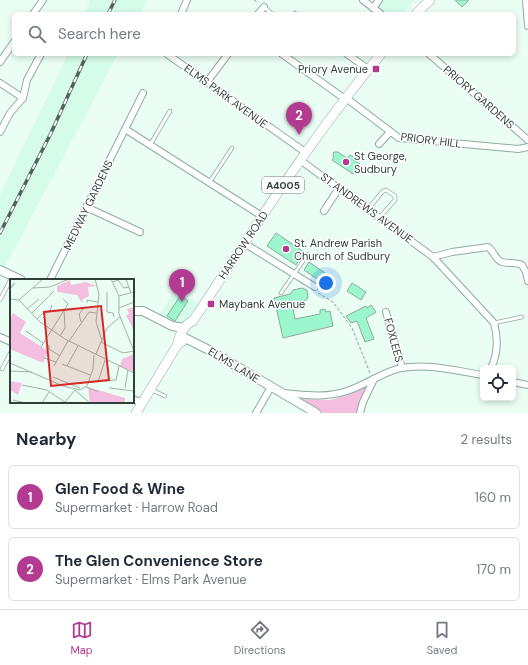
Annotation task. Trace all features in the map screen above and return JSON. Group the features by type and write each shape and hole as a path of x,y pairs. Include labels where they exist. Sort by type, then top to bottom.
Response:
{"main road":[{"path":"418,12 430,0"},
{"name":"HARROW ROAD","path":"136,413 137,401 150,389 189,322 193,321 302,156 378,56"}],"street":[{"path":"34,12 42,0"},
{"path":"182,12 187,0"},
{"path":"363,0 378,12"},
{"path":"373,8 379,0"},
{"path":"526,0 528,26"},
{"path":"260,12 264,7"},
{"path":"0,62 12,45"},
{"path":"0,132 10,113 23,98 27,80 40,56"},
{"name":"ELMS PARK AVENUE","path":"170,56 207,82 302,156"},
{"path":"207,82 226,56"},
{"name":"PRIORY HILL","path":"285,56 399,138 518,148 528,147"},
{"path":"350,56 368,69"},
{"name":"PRIORY GARDENS","path":"431,56 528,140"},
{"path":"0,83 23,98"},
{"name":"MEDWAY GARDENS","path":"50,279 143,93"},
{"path":"125,129 262,216"},
{"path":"379,144 390,132"},
{"name":"ST ANDREWS AVENUE","path":"302,156 339,188 433,257 494,323"},
{"path":"324,211 339,188"},
{"path":"86,207 140,232"},
{"path":"244,242 315,287"},
{"path":"433,257 448,253 488,247 491,249 496,258 502,262 522,265 526,272 528,281"},
{"path":"0,270 19,279"},
{"path":"134,311 148,313 172,326 181,337"},
{"name":"FOXLEES","path":"386,312 402,368"},
{"path":"492,365 498,337 494,323"},
{"path":"172,326 181,337"},
{"path":"0,337 10,342"},
{"name":"ELMS LANE","path":"181,337 209,350 316,413"},
{"name":"ELMS LANE","path":"282,393 310,396 331,395 348,390 387,372 402,368 420,366 480,375"},
{"path":"360,413 363,402 374,379"},
{"path":"516,383 528,385"},
{"path":"256,413 271,387"}],"lane":[{"path":"264,7 270,12"},
{"path":"150,145 170,111"},
{"path":"209,183 232,148"},
{"path":"368,209 383,191 386,190 395,196 395,200 380,217"},
{"path":"281,293 308,254"},
{"path":"0,300 10,280"},
{"path":"494,323 522,317"},
{"path":"2,369 10,354"},
{"path":"150,389 165,396"}],"path":[{"path":"315,287 317,292 333,302 352,328 370,373 374,379"}],"shaded area":[{"path":"90,0 147,0 141,12 85,12"},
{"path":"384,0 414,0 404,12 380,12 376,9"},
{"path":"67,56 117,56 0,276 0,195"},
{"path":"175,290 198,304 184,324 175,323 160,315"},
{"path":"366,387 359,403 357,413 323,413 300,399 330,400 345,396"}],"building":[{"path":"455,0 469,0 462,7"},
{"name":"St George, Sudbury","path":"334,152 338,152 347,158 350,155 355,158 353,160 360,164 353,174 332,160 334,157"},
{"name":"St. Andrew Parish Church of Sudbury","path":"276,233 304,252 296,265 267,246"},
{"path":"309,262 325,273 320,281 304,270"},
{"path":"352,283 366,292 361,300 347,291"},
{"path":"302,288 307,290 308,298 305,301 292,304 295,319 320,314 320,310 325,309 326,312 330,311 333,326 283,338 274,298 290,294 293,290"},
{"path":"180,296 188,301 175,321 167,316"},
{"path":"371,305 376,312 366,318 374,339 365,342 357,321 351,323 346,316"}],"railway":[{"path":"109,12 115,0"},
{"path":"0,233 51,133 86,56"}],"place":[{"name":"Priory Avenue","path":"376,69"},
{"name":"The Glen Convenience Store","path":"299,135"},
{"name":"St George, Sudbury","path":"346,162"},
{"name":"St. Andrew Parish Church of Sudbury","path":"286,249"},
{"name":"Glen Food & Wine","path":"182,302"},
{"name":"Maybank Avenue","path":"211,304"}]}
